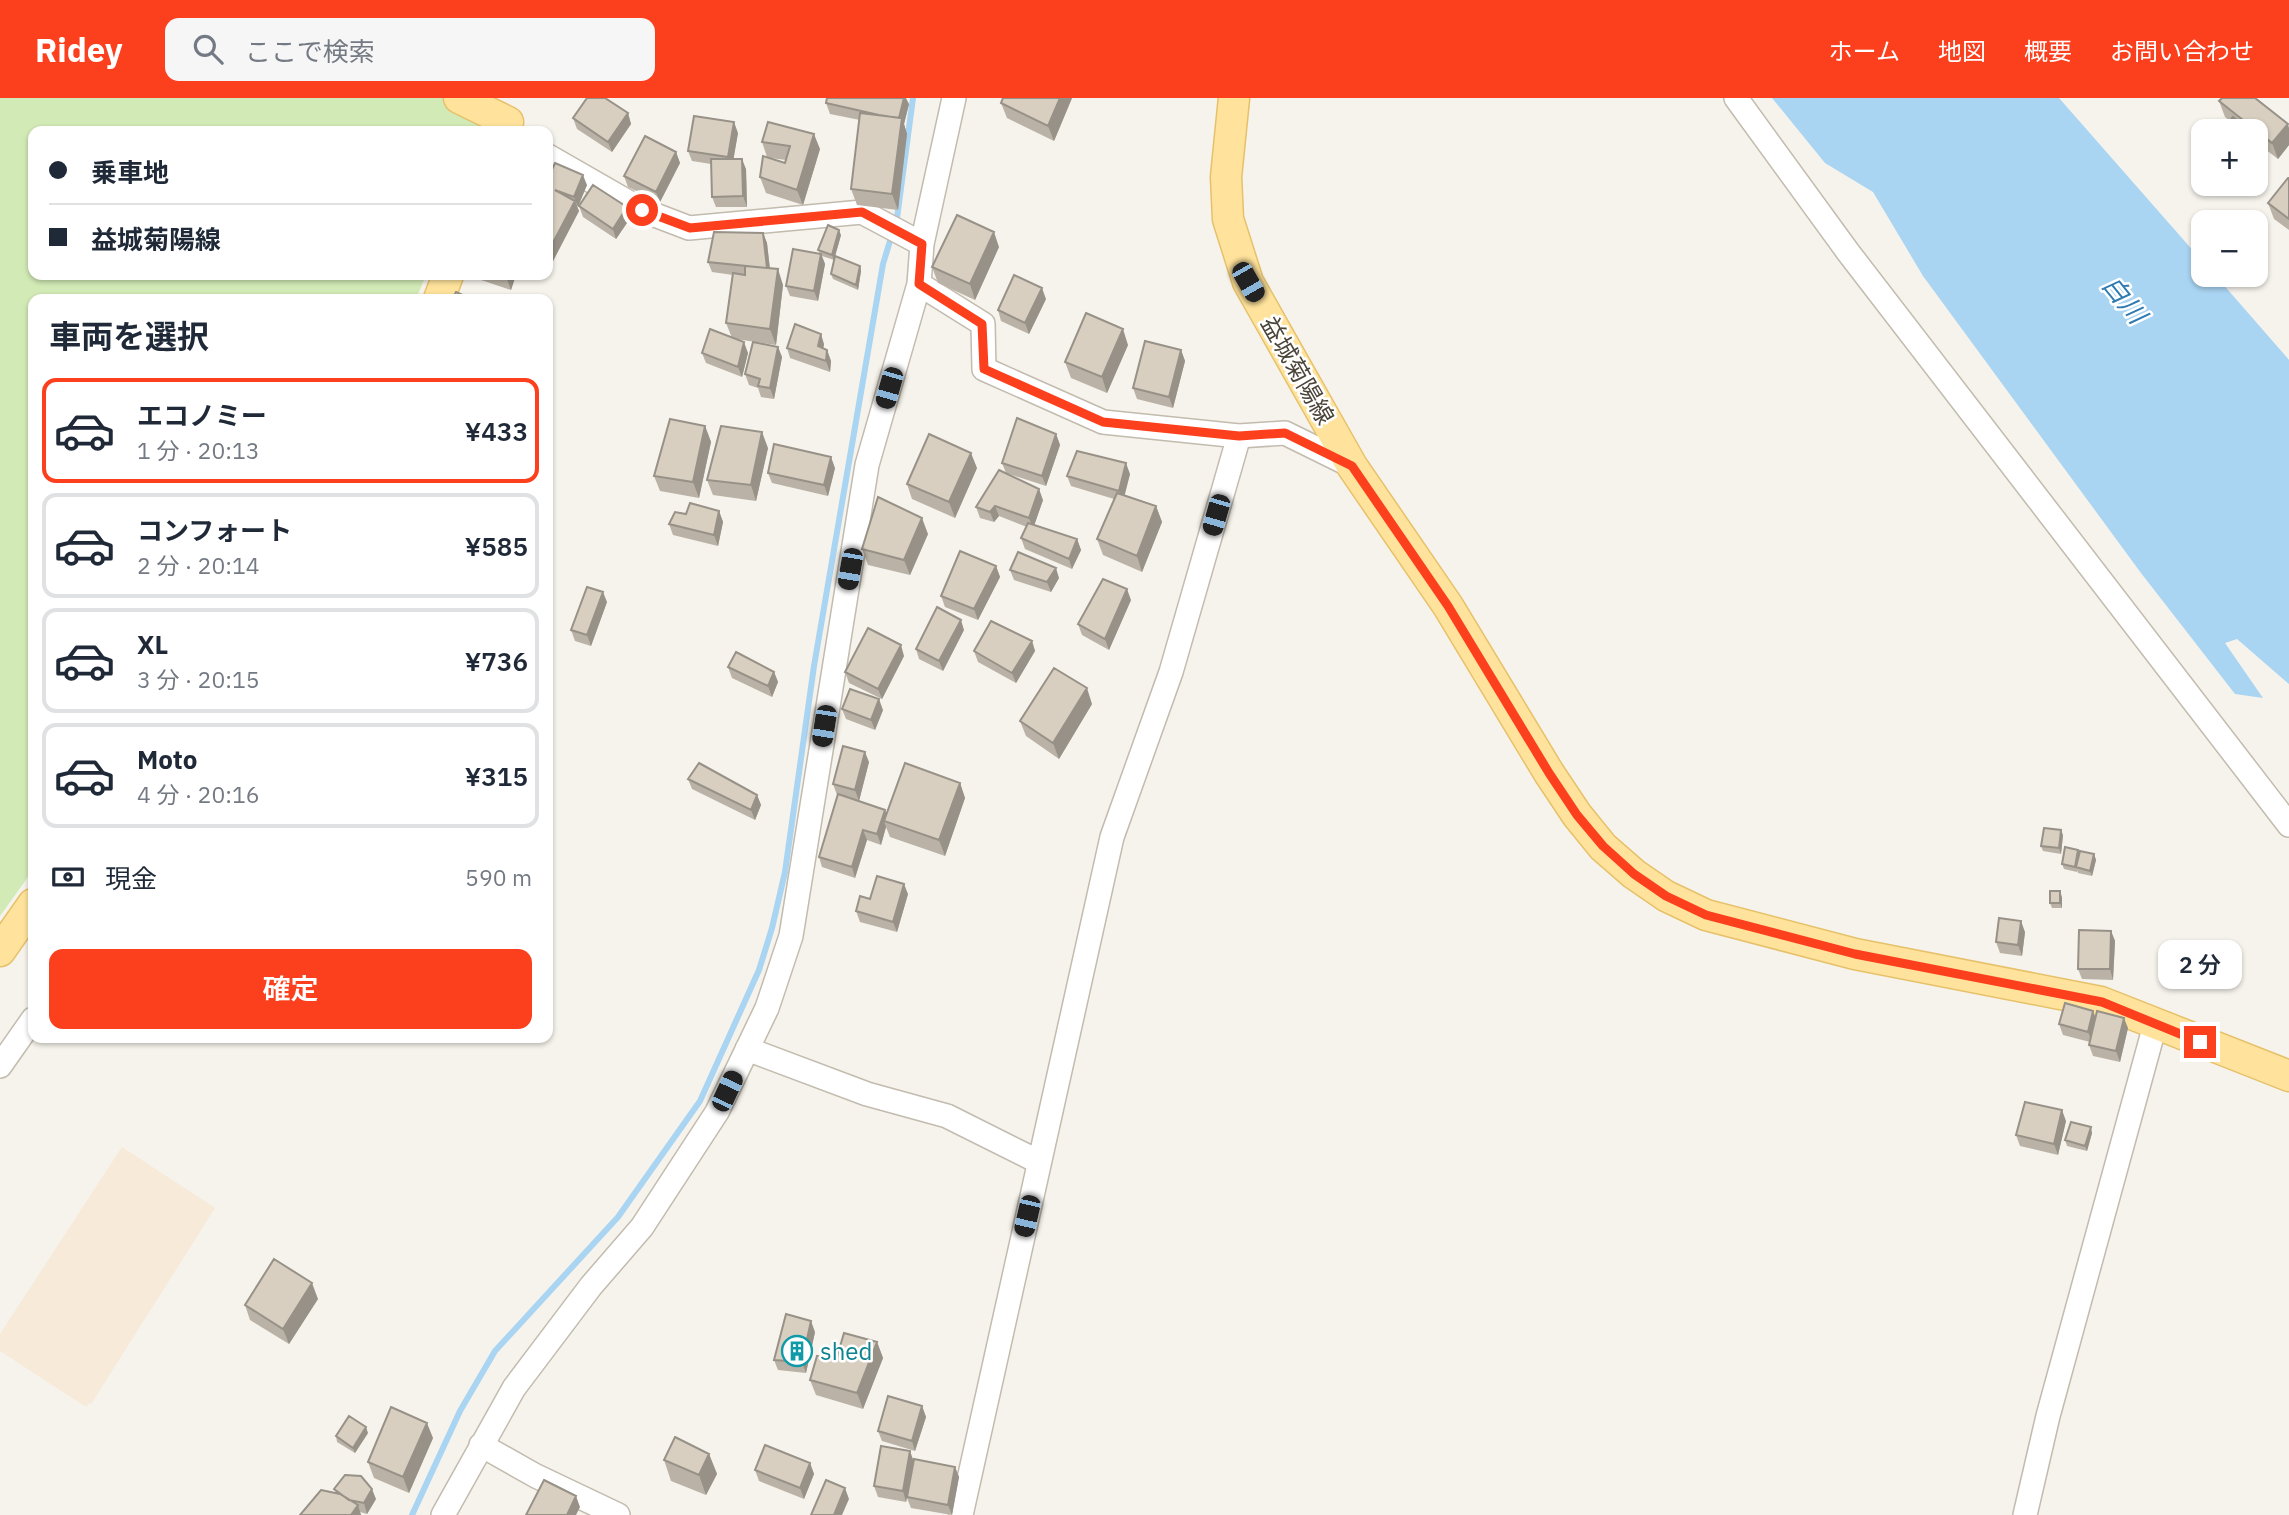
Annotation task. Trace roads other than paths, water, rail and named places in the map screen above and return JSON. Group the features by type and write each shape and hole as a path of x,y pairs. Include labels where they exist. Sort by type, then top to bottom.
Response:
{"main road":[{"path":"459,98 513,121"},
{"name":"益城菊陽線","path":"1234,98 1226,177 1228,219 1248,282 1352,466 1448,606 1549,773 1577,815 1603,846 1666,896 1706,915 1855,954 2102,1002 2289,1076"},
{"path":"0,951 28,911"}],"street":[{"path":"443,1515 514,1388 591,1286 642,1227 717,1112 767,1007 791,936 867,465 919,284 922,244 954,98"},
{"path":"1736,98 1848,252 2289,825"},
{"path":"553,159 642,210 690,228 862,212 922,244"},
{"path":"919,284 982,324 984,369 1103,422 1239,436 1285,433 1352,466"},
{"path":"961,1515 1112,837 1171,672 1239,436"},
{"path":"2025,1515 2049,1416 2155,1024"},
{"path":"0,1066 28,1027"},
{"path":"747,1049 867,1094 947,1116 1040,1162"},
{"path":"481,1445 536,1476 618,1515"}],"water":[{"name":"白川","path":"1772,98 2059,98 2191,248 2191,287 2225,287 2289,360 2289,684 2237,639 2225,643 2263,698 2235,694 2141,573 1923,276 1873,192 1825,163"}],"waterway":[{"path":"412,1515 460,1411 495,1351 618,1217 700,1101 759,970 785,872 814,666 883,264 897,218 913,98"}],"place":[{"name":"shed","path":"797,1351"}]}
